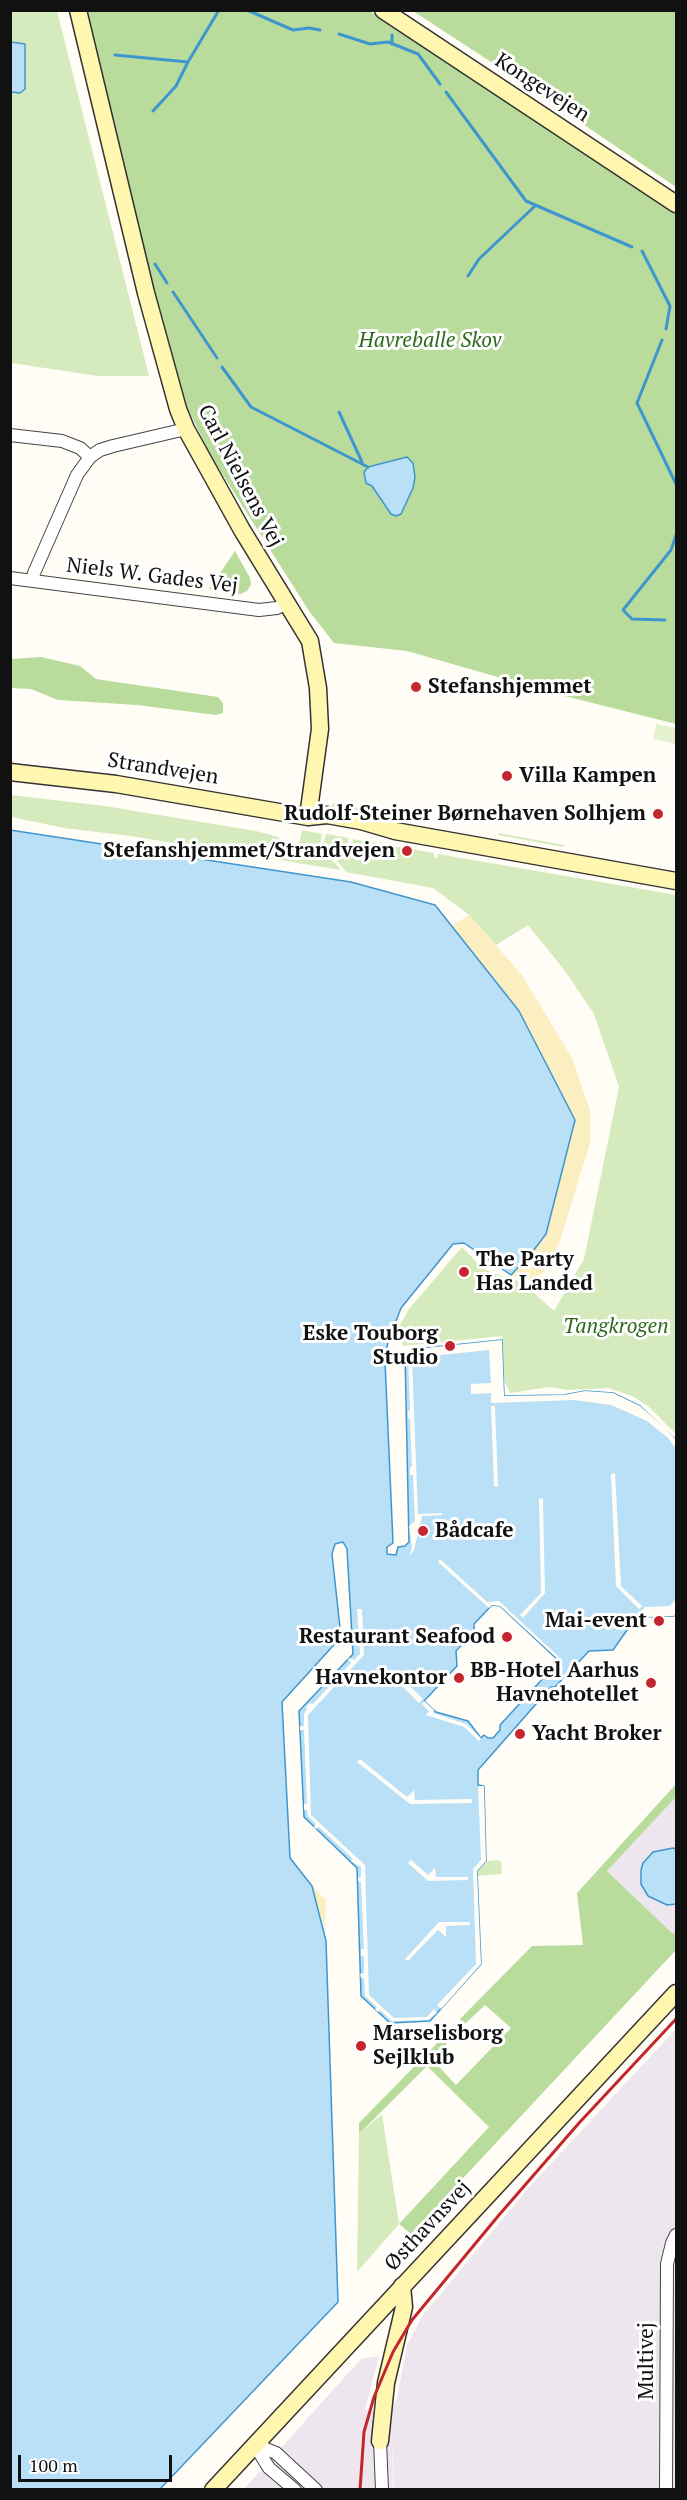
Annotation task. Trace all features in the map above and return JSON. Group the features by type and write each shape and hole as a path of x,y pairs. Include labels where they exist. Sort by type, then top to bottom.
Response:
{"street":[{"name":"Carl Nielsens Vej","path":"78,10 146,293 171,388 186,429 242,530 310,641 318,688 320,729 308,817"},
{"name":"Kongevejen","path":"383,10 676,204"},
{"path":"33,580 77,475 90,457 100,450 113,446 186,429"},
{"path":"10,435 62,441 80,448 90,457"},
{"name":"Niels W. Gades Vej","path":"10,578 259,610 277,608 287,603"},
{"name":"Strandvejen","path":"10,772 116,784 308,817 327,815 361,821 395,831 676,881"},
{"name":"Østhavnsvej","path":"213,2490 676,1993"},
{"name":"Multivej","path":"666,2490 667,2264 676,2235"},
{"path":"382,2490 380,2441 386,2383 404,2307 402,2286"},
{"path":"254,2445 269,2468 295,2490"},
{"path":"254,2445 276,2452 316,2490"}],"shaded area":[{"path":"676,1797 676,1931 673,1934 607,1871"},
{"path":"676,2029 676,2489 394,2489 392,2432 393,2489 243,2490 361,2359 379,2356 365,2410 391,2413 397,2398 407,2345 423,2315 530,2186"}],"green space":[{"path":"11,11 57,11 149,376 98,376 11,363"},
{"name":"Havreballe Skov","path":"84,11 369,11 516,103 676,210 676,724 557,694 407,651 334,643 309,611 209,453 184,400 161,326"},
{"path":"413,11 676,11 676,187 488,60"},
{"path":"235,551 250,578 251,585 247,591 241,594 209,589"},
{"path":"41,657 80,666 96,679 218,697 223,703 223,713 216,715 137,705 58,700 31,689 11,688 11,659"},
{"path":"656,724 676,728 676,744 653,739"},
{"path":"11,795 105,806 256,831 275,836 304,849 321,848 341,870 130,836 64,828 11,817"},
{"path":"333,803 416,818 416,821 332,806"},
{"path":"302,830 322,834 320,845 299,844"},
{"path":"499,833 564,845 564,847 498,835"},
{"name":"Tangkrogen","path":"326,834 349,838 348,843 352,844 353,839 403,848 403,852 411,854 412,849 434,853 434,858 437,858 438,854 676,895 676,1434 649,1407 634,1397 609,1388 567,1390 549,1387 510,1393 503,1378 502,1336 403,1346 399,1327 409,1309 462,1247 482,1268 522,1282 554,1311 584,1259 619,1087 594,1014 565,971 528,925 496,945 469,915 433,888 346,872 324,844"},
{"path":"676,1784 676,1797 607,1871 673,1934 676,1931 676,1950 411,2234 399,2224 489,2127 427,2066 359,2134 359,2123 450,2030 456,2034 432,2059 456,2085 511,2028 485,2005 465,2024 460,2019 532,1946 583,1945 577,1893"},
{"path":"488,1861 501,1862 502,1874 478,1876 478,1871"},
{"path":"382,2114 399,2224 357,2272 359,2134"}],"sand":[{"path":"469,915 522,975 572,1058 590,1110 590,1143 559,1244 544,1272 534,1280 511,1275 530,1255 452,926"},
{"path":"312,1886 326,1900 325,1930 318,1906"}],"water":[{"path":"11,42 25,44 25,89 20,93 11,92"},
{"path":"407,457 413,463 415,477 413,488 401,514 396,516 391,514 372,486 366,483 364,472 368,467"},
{"path":"10,830 351,882 435,905 519,1011 575,1120 546,1234 530,1255 511,1275 464,1243 453,1244 401,1308 388,1342 385,1361 393,1543 387,1547 387,1554 396,1555 398,1547 405,1546 409,1542 405,1355 414,1349 502,1340 504,1396 564,1395 585,1391 613,1393 640,1406 676,1440 676,1613 674,1616 649,1617 639,1628 632,1623 613,1650 589,1651 555,1687 551,1687 478,1770 478,1785 484,1786 486,1861 477,1871 481,1964 430,2021 390,2023 361,1996 357,1868 304,1817 299,1711 353,1654 347,1549 343,1542 335,1544 332,1554 341,1637 282,1702 290,1858 312,1886 326,1941 338,2302 160,2489 11,2489","holes":["492,1605 500,1606 559,1661 500,1725 500,1730 493,1738 484,1735 481,1738 468,1721 436,1712 424,1701 457,1666 456,1651 474,1632 474,1624"]},
{"path":"676,1849 676,1904 667,1905 648,1896 641,1884 641,1870 643,1863 653,1852"}],"pier":[{"path":"502,1340 504,1396 564,1395 585,1391 613,1393 640,1406 665,1428 676,1440 676,1449 668,1438 647,1421 611,1405 574,1400 491,1403 491,1393 471,1394 471,1384 491,1383 489,1350 412,1358 418,1514 442,1513 442,1515 422,1516 414,1550 409,1556 412,1548 409,1526 415,1521 413,1475 410,1475 410,1467 412,1467 410,1419 408,1418 408,1411 410,1411 408,1354 402,1354 407,1350"},
{"path":"491,1406 495,1406 498,1487 494,1486"},
{"path":"615,1473 621,1586 642,1606 639,1609 616,1586 611,1474"},
{"path":"539,1498 543,1499 545,1593 523,1618 520,1615 541,1593"},
{"path":"440,1559 487,1602 499,1601 559,1657 560,1661 500,1606 492,1605 489,1608 438,1562"},
{"path":"676,1599 674,1616 649,1617 642,1625 635,1619 645,1607 670,1606"},
{"path":"357,1609 362,1609 364,1655 308,1715 311,1815 365,1865 369,1995 394,2018 427,2017 434,2009 437,2013 428,2020 392,2021 380,2010 378,2012 375,2009 377,2007 365,1996 364,1978 361,1978 360,1974 364,1973 364,1956 361,1956 361,1949 364,1949 361,1882 358,1881 361,1877 361,1867 351,1861 353,1859 319,1827 316,1829 314,1827 316,1824 308,1816 307,1810 304,1810 304,1804 307,1803 304,1730 300,1730 300,1726 304,1726 306,1707 310,1703 313,1704 351,1663 349,1658 354,1660 360,1654"},
{"path":"395,1672 423,1699 419,1703 392,1676"},
{"path":"424,1701 434,1710 433,1713 466,1724 481,1738 479,1741 464,1727 426,1715 429,1711 422,1704"},
{"path":"360,1759 407,1797 414,1790 415,1800 472,1799 472,1803 410,1804 357,1762"},
{"path":"478,1786 484,1786 486,1861 477,1871 481,1964 441,2009 437,2005 476,1964 473,1869 481,1860"},
{"path":"411,1860 428,1875 435,1868 436,1877 468,1877 468,1880 428,1881 408,1863"},
{"path":"439,1922 470,1922 470,1925 446,1926 446,1937 438,1930 408,1961 405,1959"}],"waterway":[{"path":"115,55 188,62 219,10"},
{"path":"247,10 293,30 309,28 320,30"},
{"path":"339,34 370,44 388,42 418,54 440,84"},
{"path":"392,35 392,44"},
{"path":"153,111 176,86 188,62"},
{"path":"446,92 526,201 632,247"},
{"path":"468,276 479,259 536,205"},
{"path":"642,251 670,306 666,329"},
{"path":"155,264 167,283"},
{"path":"173,292 217,358"},
{"path":"662,340 637,403 676,484"},
{"path":"222,367 251,407 368,467"},
{"path":"339,412 362,462"},
{"path":"665,620 632,619 623,610 671,550 676,535"}],"railway":[{"path":"360,2490 364,2432 374,2397 393,2352 412,2320 579,2123 676,2019"}],"place":[{"name":"Stefanshjemmet","path":"416,687"},
{"name":"Villa Kampen","path":"507,776"},
{"name":"Rudolf-Steiner Børnehaven Solhjem","path":"658,814"},
{"name":"Stefanshjemmet/Strandvejen","path":"407,851"},
{"name":"The Party Has Landed","path":"464,1272"},
{"name":"Eske Touborg Studio","path":"450,1346"},
{"name":"Bådcafe","path":"423,1531"},
{"name":"Mai-event","path":"659,1621"},
{"name":"Restaurant Seafood","path":"507,1637"},
{"name":"Havnekontor","path":"459,1678"},
{"name":"BB-Hotel Aarhus Havnehotellet","path":"651,1683"},
{"name":"Yacht Broker","path":"520,1734"},
{"name":"Marselisborg Sejlklub","path":"361,2046"}]}
